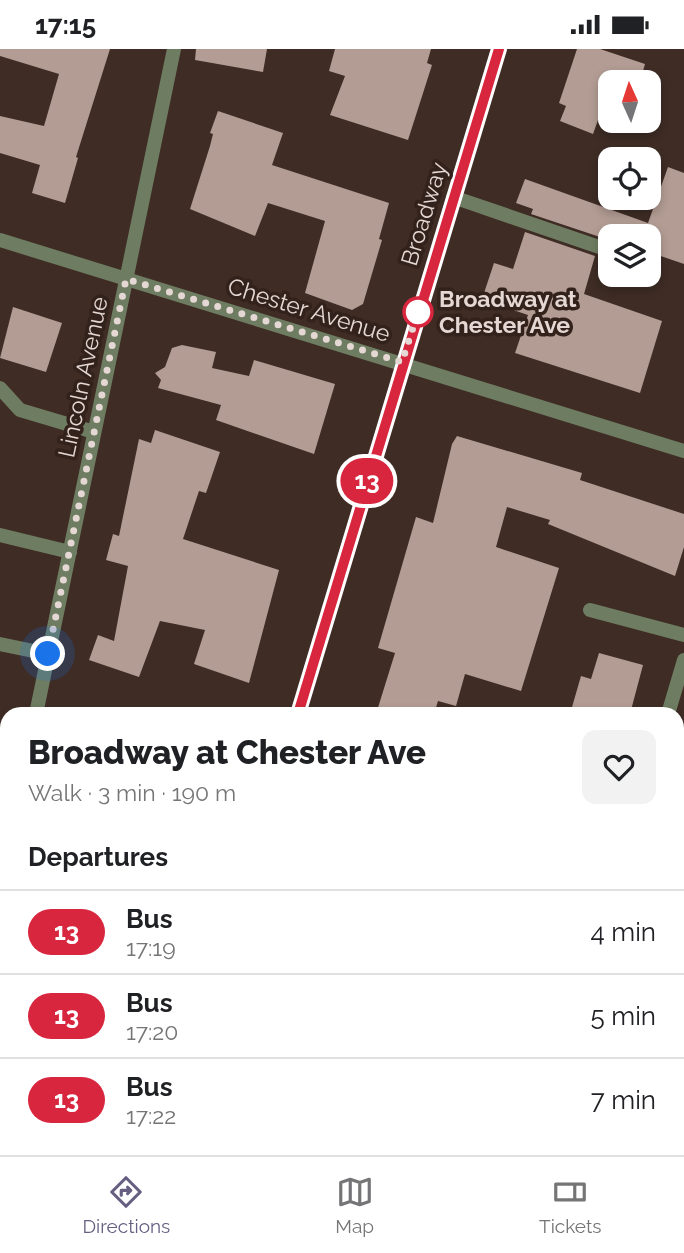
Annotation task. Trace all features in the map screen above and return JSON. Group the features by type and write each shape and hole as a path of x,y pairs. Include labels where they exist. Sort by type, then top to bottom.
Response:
{"main road":[{"name":"Broadway","path":"300,707 402,362 499,49"}],"street":[{"name":"Lincoln Avenue","path":"37,707 174,49"},
{"path":"453,197 598,247"},
{"name":"Chester Avenue","path":"0,240 684,451"},
{"path":"0,388 20,410 94,432"},
{"path":"0,535 69,552"},
{"path":"590,610 684,635"},
{"path":"0,644 48,654"},
{"path":"670,707 684,660"}],"building":[{"path":"0,49 110,49 76,157 78,158 65,203 32,193 40,165 0,153 0,116 44,126 59,74 0,56"},
{"path":"196,49 267,49 263,72 195,60"},
{"path":"335,49 431,49 427,63 432,65 408,140 330,115 345,76 329,71"},
{"path":"577,49 600,49 645,64 643,70 598,70 598,120 593,134 560,121 566,106 559,103"},
{"path":"218,111 283,133 272,165 389,203 379,239 382,240 363,304 352,310 305,293 325,221 268,203 255,236 190,209"},
{"path":"668,167 684,173 684,264 661,256 661,224 598,224 598,236 531,214 533,209 516,203 525,179 598,205 598,210 612,210 648,223 653,210 661,210 661,187"},
{"path":"525,232 595,256 584,294 662,321 640,393 515,353 528,315 486,301 484,293 494,263 513,269"},
{"path":"13,307 62,323 46,372 0,358"},
{"path":"182,345 216,352 212,368 249,376 254,360 335,384 314,454 216,420 221,405 158,388 161,380 155,373 165,367 172,348"},
{"path":"155,430 220,452 206,493 199,491 183,539 279,570 249,683 194,664 205,630 160,621 139,677 89,660 98,635 114,641 128,566 106,560 113,534 119,536 139,439 151,443"},
{"path":"457,436 582,473 580,480 684,514 684,547 675,576 548,524 550,520 507,507 496,547 559,568 521,691 465,674 456,706 438,701 436,707 378,707 395,653 378,648 416,517 433,523 452,444"},
{"path":"599,653 643,665 632,707 572,707 581,676 591,679"}],"bus line":[{"name":"13","path":"300,707 402,362 499,49"}],"place":[{"name":"Broadway at Chester Ave","path":"418,312"}],"route":[{"path":"48,654 126,279 402,362 418,312"}]}
